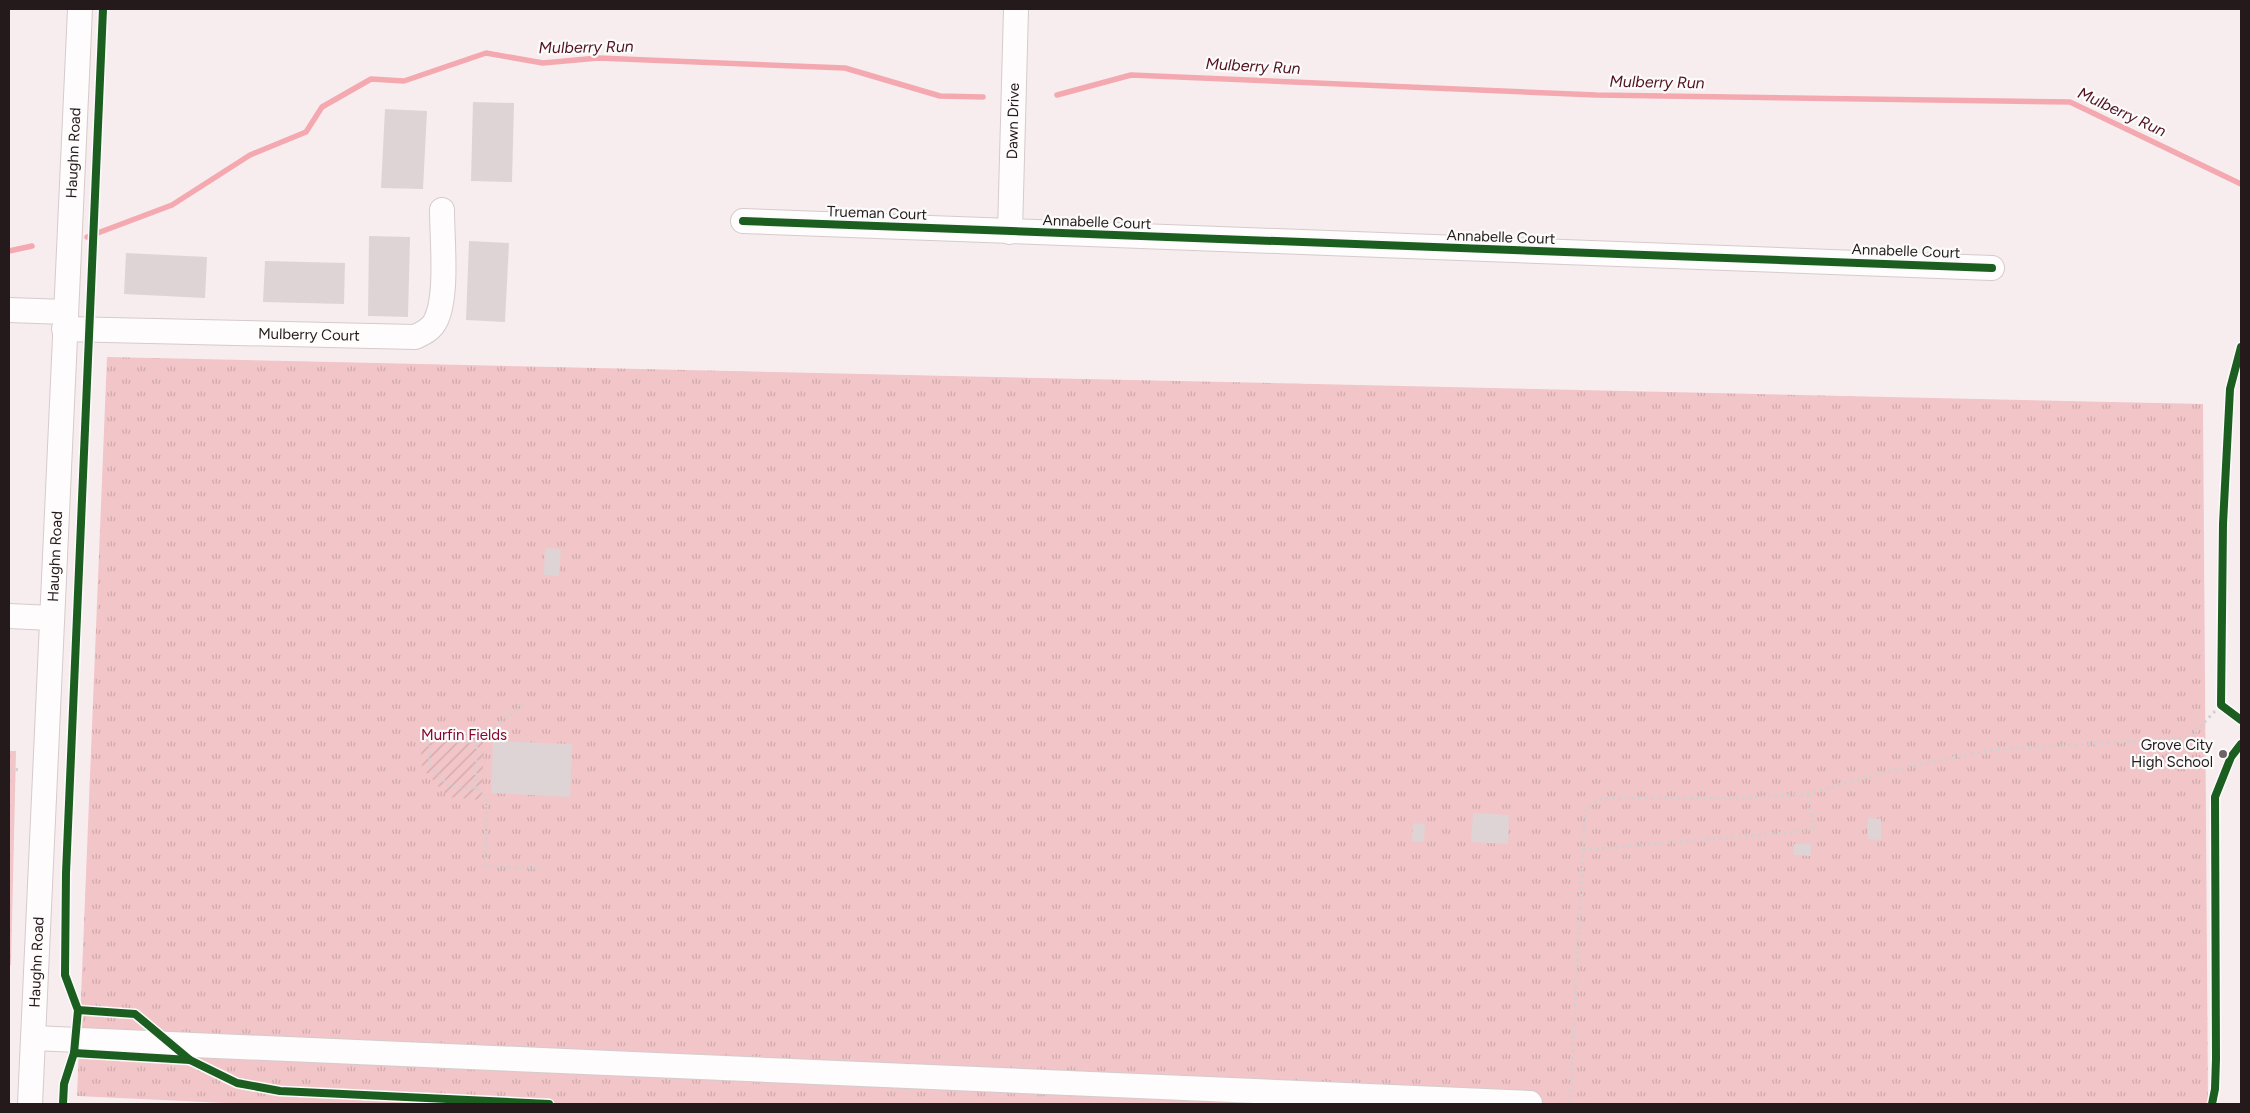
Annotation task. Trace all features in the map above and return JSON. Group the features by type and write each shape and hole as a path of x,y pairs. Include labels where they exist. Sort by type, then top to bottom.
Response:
{"street":[{"name":"Haughn Road","path":"30,1104 80,9"},
{"name":"Dawn Drive","path":"1010,232 1016,9"},
{"name":"Mulberry Court","path":"9,310 65,320 416,337 427,332 436,321 441,303 442,210"},
{"name":"Trueman Court","path":"743,222 1010,232"},
{"name":"Annabelle Court","path":"1010,232 1992,268"},
{"path":"9,616 52,618"},
{"path":"34,1038 1530,1103"}],"path":[{"path":"1570,1104 1585,811 1602,798 1740,798 1807,794 1888,771 1992,750 2190,738 2224,707 2221,695"},
{"path":"522,705 477,742 430,740 430,765 450,787 478,788 487,800 485,866 540,868"},
{"path":"475,788 477,742"},
{"path":"9,769 20,770"},
{"path":"1583,850 1816,830 1807,794"}],"green space":[{"name":"Murfin Fields","path":"107,357 2203,404 2208,1104 247,1104 77,1096"},
{"path":"420,732 484,735 482,800 448,797 422,768"},
{"path":"9,751 16,751 11,965 9,965"}],"building":[{"path":"473,102 514,103 512,182 471,181"},
{"path":"385,109 427,111 423,189 381,188"},
{"path":"369,236 410,237 408,317 368,316"},
{"path":"469,241 509,243 505,322 466,320"},
{"path":"126,253 207,257 205,298 124,294"},
{"path":"265,261 345,263 344,304 263,302"},
{"path":"545,548 561,549 559,576 544,575"},
{"path":"493,741 572,744 570,797 491,793"},
{"path":"1473,813 1509,815 1508,844 1471,842"},
{"path":"1868,818 1881,819 1881,840 1867,839"},
{"path":"1413,823 1425,824 1424,842 1412,841"},
{"path":"1794,844 1811,844 1811,856 1794,855"}],"waterway":[{"name":"Mulberry Run","path":"87,237 172,205 250,155 306,132 322,107 371,79 404,81 486,53 543,63 598,58 845,68 940,96 983,97"},
{"name":"Mulberry Run","path":"1057,95 1131,75 1596,95 2070,102 2241,184"},
{"name":"Mulberry Run","path":"9,251 32,246"}],"cycle path":[{"path":"63,1104 64,1084 74,1053 78,1010 65,975 66,873 103,9"},
{"path":"743,221 1992,268"},
{"path":"2241,347 2230,389 2223,524 2221,705 2241,720"},
{"path":"2212,1104 2215,1089 2216,1059 2215,797 2231,757 2241,744"},
{"path":"78,1010 135,1014 190,1060"},
{"path":"74,1053 190,1060 237,1083 280,1091 549,1104"}],"place":[{"name":"Grove City High School","path":"2223,754"}]}
